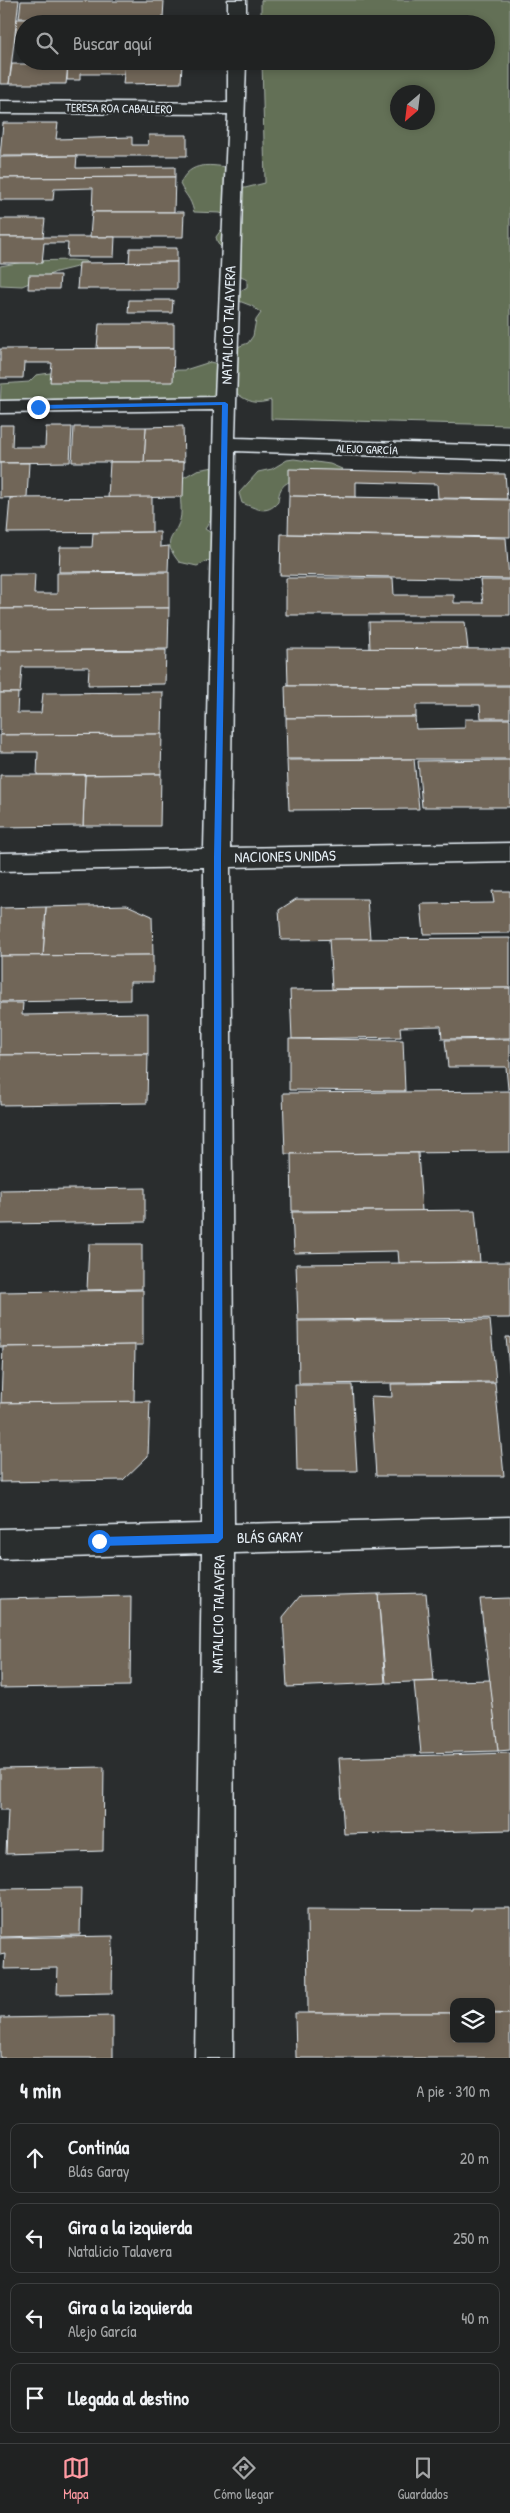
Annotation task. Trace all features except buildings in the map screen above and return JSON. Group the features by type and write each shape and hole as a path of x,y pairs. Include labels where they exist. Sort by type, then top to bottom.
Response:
{"street":[{"path":"237,0 237,15"},
{"name":"NATALICIO TALAVERA","path":"214,2058 218,1538 218,857 224,444 238,109 237,70"},
{"name":"TERESA ROA CABALLERO","path":"0,107 238,109"},
{"path":"0,407 225,404"},
{"name":"ALEJO GARCÍA","path":"224,444 510,453"},
{"name":"NACIONES UNIDAS","path":"0,862 510,852"},
{"name":"BLÁS GARAY","path":"0,1544 510,1531"}],"green space":[{"path":"261,0 510,0 510,425 271,419 271,400 253,402 236,393 216,398 57,409 29,414 0,410 1,384 29,382 36,375 50,373 185,370 210,362 222,365 235,348 248,343 253,336 256,320 261,313 252,306 239,301 237,293 247,287 247,279 237,274 233,258 218,244 216,237 221,230 230,224 232,217 220,213 194,212 180,184 189,171 209,165 233,168 231,188 245,188 265,183 262,70 495,70 495,15 261,15"},
{"path":"29,261 85,261 89,264 56,272 22,286 0,285 0,266"},
{"path":"294,459 330,464 342,469 335,477 291,481 285,484 281,489 278,502 269,509 256,509 242,503 239,493 258,472 272,469 287,460"},
{"path":"214,467 223,502 205,529 222,540 218,556 197,566 179,562 171,549 170,540 181,516 179,480 197,470"}],"route":[{"path":"38,407 225,404 218,857 218,1538 99,1541"}]}
